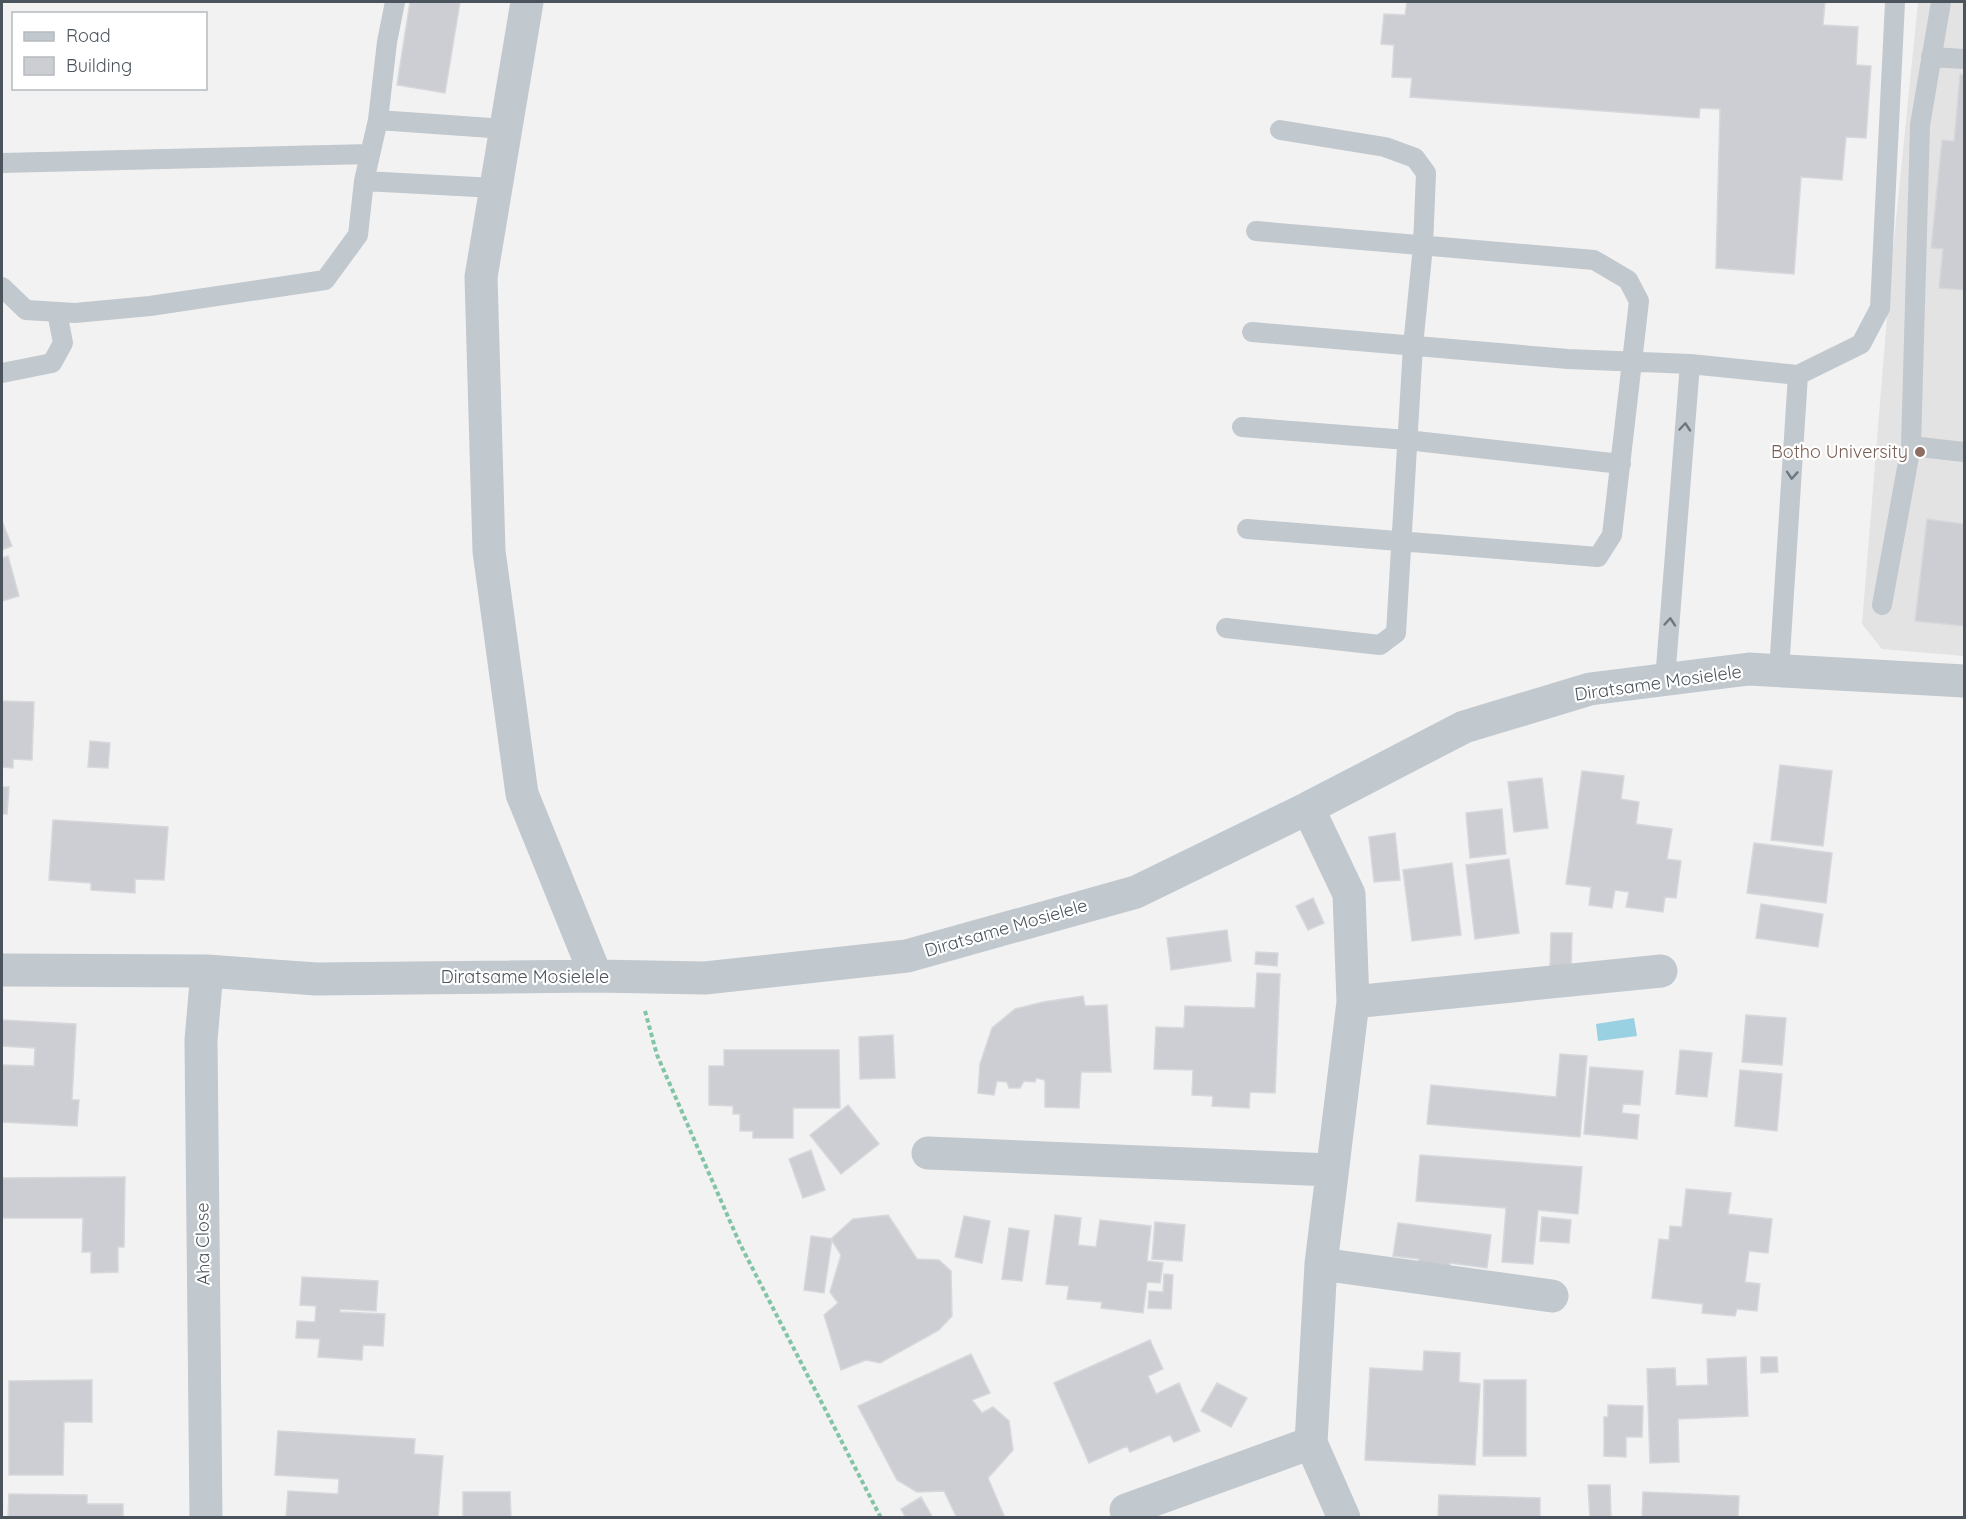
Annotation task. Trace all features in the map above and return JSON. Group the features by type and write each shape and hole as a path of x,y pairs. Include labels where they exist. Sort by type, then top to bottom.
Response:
{"street":[{"path":"527,2 481,278 489,551 522,794 596,976"},
{"name":"Diratsame Mosielele","path":"2,970 207,971 316,979 596,976 705,978 908,956 1136,892 1308,808 1464,727 1590,689 1749,669 1965,681"},
{"path":"1308,808 1349,894 1353,1002 1321,1264 1311,1443 1344,1518"},
{"name":"Aha Close","path":"207,971 201,1040 207,1518"},
{"path":"1353,1002 1661,971"},
{"path":"928,1153 1332,1170"},
{"path":"1321,1264 1552,1296"},
{"path":"1126,1510 1311,1443"}],"lane":[{"path":"2,287 26,310 75,313 150,306 325,280 358,235 364,181 378,120 387,42 395,2"},
{"path":"1252,332 1568,359 1690,364 1798,375 1861,344 1880,308 1895,2"},
{"path":"1882,604 1911,446 1920,125 1941,2"},
{"path":"1932,57 1965,59"},
{"path":"378,120 505,129"},
{"path":"1226,628 1380,645 1396,633 1426,173 1415,158 1385,147 1280,130"},
{"path":"2,163 370,154"},
{"path":"364,181 495,188"},
{"path":"1247,529 1598,557 1612,535 1639,301 1628,280 1594,260 1256,231"},
{"path":"2,373 52,363 63,343 57,312"},
{"path":"1665,680 1690,364"},
{"path":"1779,671 1798,375"},
{"path":"1242,427 1407,440 1621,464"},
{"path":"1911,446 1965,452"}],"path":[{"path":"636,977 657,1055 740,1244 881,1518"}],"shaded area":[{"name":"Botho University","path":"1918,2 1964,2 1964,656 1882,649 1862,624 1890,279"}],"water":[{"path":"1634,1018 1637,1036 1598,1041 1596,1024"}],"building":[{"path":"410,2 460,2 445,93 397,85"},
{"path":"1407,2 1825,2 1823,25 1858,27 1856,65 1871,66 1866,138 1846,137 1842,180 1801,177 1794,274 1716,268 1720,109 1700,108 1699,118 1410,97 1412,78 1392,77 1394,45 1381,44 1384,14 1405,15"},
{"path":"1960,74 1964,75 1964,290 1939,288 1943,249 1931,248 1942,140 1954,141"},
{"path":"1927,519 1964,524 1964,626 1915,621"},
{"path":"2,521 12,546 2,550"},
{"path":"8,556 19,596 2,601 2,558"},
{"path":"2,701 34,702 32,760 13,759 13,768 2,767"},
{"path":"90,741 110,743 108,768 88,767"},
{"path":"1780,765 1832,771 1823,846 1771,840"},
{"path":"1582,771 1624,776 1621,799 1639,802 1636,824 1672,829 1667,859 1681,861 1676,898 1665,897 1663,912 1626,907 1629,892 1615,890 1612,908 1589,905 1591,887 1566,884"},
{"path":"1542,778 1548,828 1514,832 1508,782"},
{"path":"2,787 9,787 7,814 2,814"},
{"path":"1502,809 1506,854 1470,858 1466,813"},
{"path":"53,820 168,827 164,880 135,879 135,893 91,890 91,883 49,880"},
{"path":"1395,833 1400,880 1374,882 1369,837"},
{"path":"1754,843 1832,853 1826,903 1747,893"},
{"path":"1509,859 1519,933 1475,939 1466,865"},
{"path":"1452,863 1461,935 1412,941 1403,870"},
{"path":"1313,898 1324,923 1308,930 1296,906"},
{"path":"1761,904 1823,914 1818,947 1756,938"},
{"path":"1227,930 1231,961 1171,970 1167,938"},
{"path":"1551,933 1572,933 1571,968 1550,967"},
{"path":"1256,952 1278,953 1277,966 1255,964"},
{"path":"1257,973 1280,974 1275,1093 1250,1092 1249,1108 1212,1106 1213,1096 1192,1095 1193,1070 1154,1069 1156,1027 1184,1028 1185,1006 1255,1008"},
{"path":"1083,996 1085,1006 1107,1005 1111,1072 1081,1072 1079,1108 1045,1107 1045,1080 1036,1078 1035,1082 1024,1081 1020,1088 1009,1088 1007,1082 997,1081 994,1095 978,1093 980,1064 992,1028 1015,1009"},
{"path":"1746,1015 1786,1018 1782,1065 1742,1062"},
{"path":"2,1020 76,1024 72,1100 79,1100 77,1126 2,1122 2,1065 34,1066 35,1048 2,1046"},
{"path":"893,1035 895,1078 860,1079 859,1037"},
{"path":"724,1050 839,1050 840,1108 793,1108 793,1138 753,1138 753,1131 740,1131 740,1114 733,1114 733,1106 709,1105 709,1066 724,1066"},
{"path":"1680,1050 1712,1053 1707,1097 1676,1094"},
{"path":"1560,1054 1587,1056 1580,1137 1427,1124 1431,1085 1556,1097"},
{"path":"1590,1067 1643,1071 1640,1105 1623,1104 1622,1113 1639,1115 1637,1139 1584,1134"},
{"path":"1740,1070 1782,1074 1777,1131 1735,1126"},
{"path":"848,1105 879,1144 841,1174 810,1135"},
{"path":"811,1150 825,1190 803,1198 789,1159"},
{"path":"1420,1155 1582,1167 1578,1214 1538,1210 1533,1264 1502,1262 1506,1208 1416,1201"},
{"path":"125,1177 124,1247 118,1247 118,1272 91,1273 91,1252 82,1252 83,1218 2,1218 2,1178"},
{"path":"1686,1189 1731,1193 1728,1214 1772,1219 1768,1253 1749,1251 1745,1282 1760,1284 1757,1311 1737,1309 1735,1316 1702,1313 1703,1304 1652,1298 1659,1239 1669,1240 1670,1226 1682,1227"},
{"path":"888,1215 917,1259 939,1260 951,1271 952,1316 939,1330 880,1363 866,1360 841,1370 824,1315 838,1303 830,1292 841,1255 831,1239 853,1219"},
{"path":"1055,1215 1081,1218 1078,1245 1096,1247 1100,1220 1151,1226 1147,1261 1163,1263 1160,1283 1147,1282 1143,1313 1101,1308 1102,1302 1067,1299 1069,1286 1046,1284"},
{"path":"964,1216 990,1221 982,1263 955,1257"},
{"path":"1542,1217 1571,1220 1569,1243 1540,1241"},
{"path":"1155,1222 1185,1225 1182,1261 1152,1259"},
{"path":"1398,1223 1491,1235 1487,1268 1450,1263 1450,1267 1418,1263 1419,1259 1393,1256"},
{"path":"1009,1228 1029,1231 1022,1281 1002,1279"},
{"path":"811,1236 832,1239 824,1293 804,1290"},
{"path":"1164,1274 1173,1275 1171,1309 1148,1308 1149,1291 1163,1292"},
{"path":"302,1277 378,1281 376,1311 340,1309 340,1312 385,1314 383,1346 363,1345 362,1360 318,1357 320,1339 296,1338 297,1321 315,1322 316,1306 300,1305"},
{"path":"1150,1340 1163,1369 1148,1376 1156,1394 1179,1383 1200,1431 1174,1442 1170,1435 1130,1452 1127,1446 1089,1463 1054,1383"},
{"path":"1424,1351 1460,1353 1459,1382 1480,1384 1475,1465 1365,1460 1370,1368 1423,1371"},
{"path":"971,1354 990,1393 972,1400 982,1413 993,1407 1009,1421 1013,1450 988,1478 1005,1518 957,1518 944,1491 917,1492 897,1480 858,1406"},
{"path":"1746,1357 1748,1416 1678,1419 1679,1462 1650,1463 1647,1369 1675,1368 1676,1386 1708,1385 1707,1359"},
{"path":"1761,1357 1777,1357 1778,1372 1761,1373"},
{"path":"92,1380 92,1422 64,1422 63,1475 9,1475 9,1381"},
{"path":"1484,1380 1526,1380 1526,1456 1483,1456"},
{"path":"1217,1383 1247,1398 1231,1427 1201,1411"},
{"path":"1608,1405 1643,1406 1642,1437 1626,1437 1626,1457 1604,1456 1604,1417 1608,1417"},
{"path":"278,1431 415,1439 414,1454 443,1456 438,1518 286,1518 288,1491 338,1494 339,1479 275,1475"},
{"path":"1588,1485 1610,1485 1611,1518 1590,1518"},
{"path":"463,1492 510,1492 511,1518 463,1518"},
{"path":"1643,1492 1739,1496 1738,1518 1642,1518"},
{"path":"9,1494 87,1495 87,1504 123,1504 123,1518 8,1518"},
{"path":"1439,1495 1540,1498 1540,1518 1438,1518"},
{"path":"921,1497 933,1518 906,1518 901,1509"}],"place":[{"name":"Botho University","path":"1920,452"}]}
